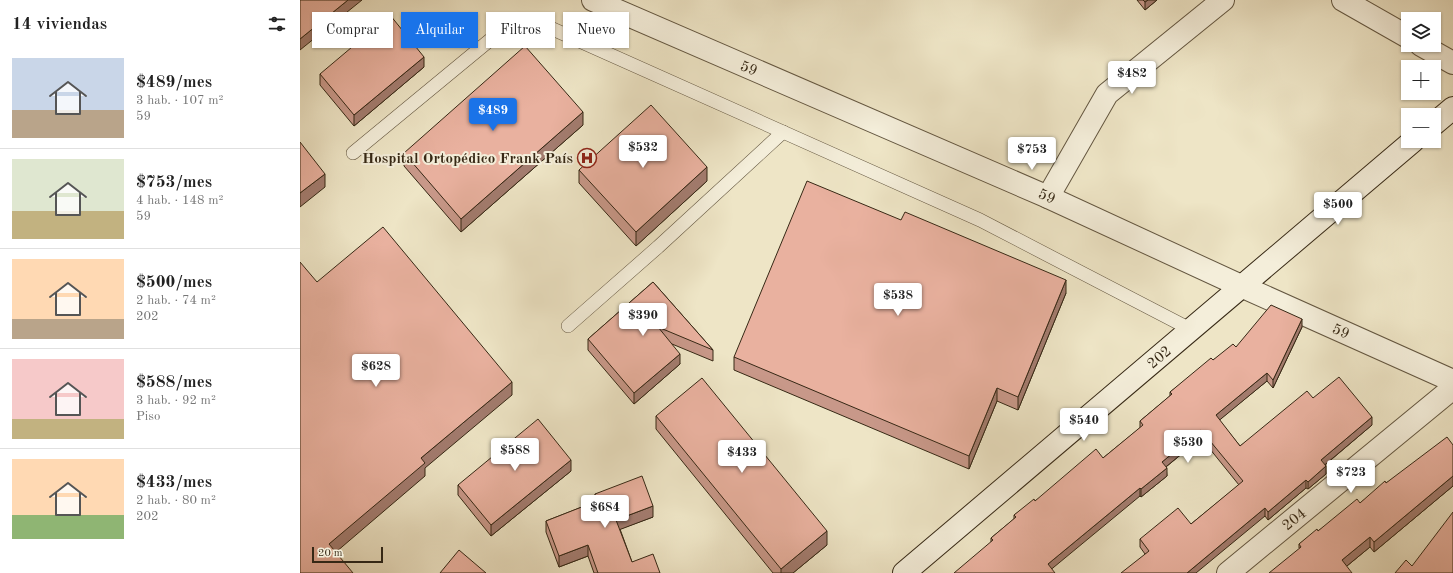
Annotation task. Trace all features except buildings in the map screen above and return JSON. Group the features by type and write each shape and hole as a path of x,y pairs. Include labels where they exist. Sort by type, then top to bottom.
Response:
{"street":[{"name":"59","path":"593,0 1048,197 1453,381"},
{"path":"1048,197 1107,94 1223,0"},
{"path":"1343,0 1401,33"},
{"path":"1433,52 1453,63"},
{"path":"1441,118 1453,108"},
{"name":"202","path":"904,573 1405,148"},
{"name":"204","path":"1228,573 1453,388"}],"lane":[{"path":"353,153 490,40 511,28 531,24 546,26 980,220 1190,329"},
{"path":"568,326 658,247 783,132"}],"place":[{"name":"Hospital Ortopédico Frank País","path":"587,158"}]}
